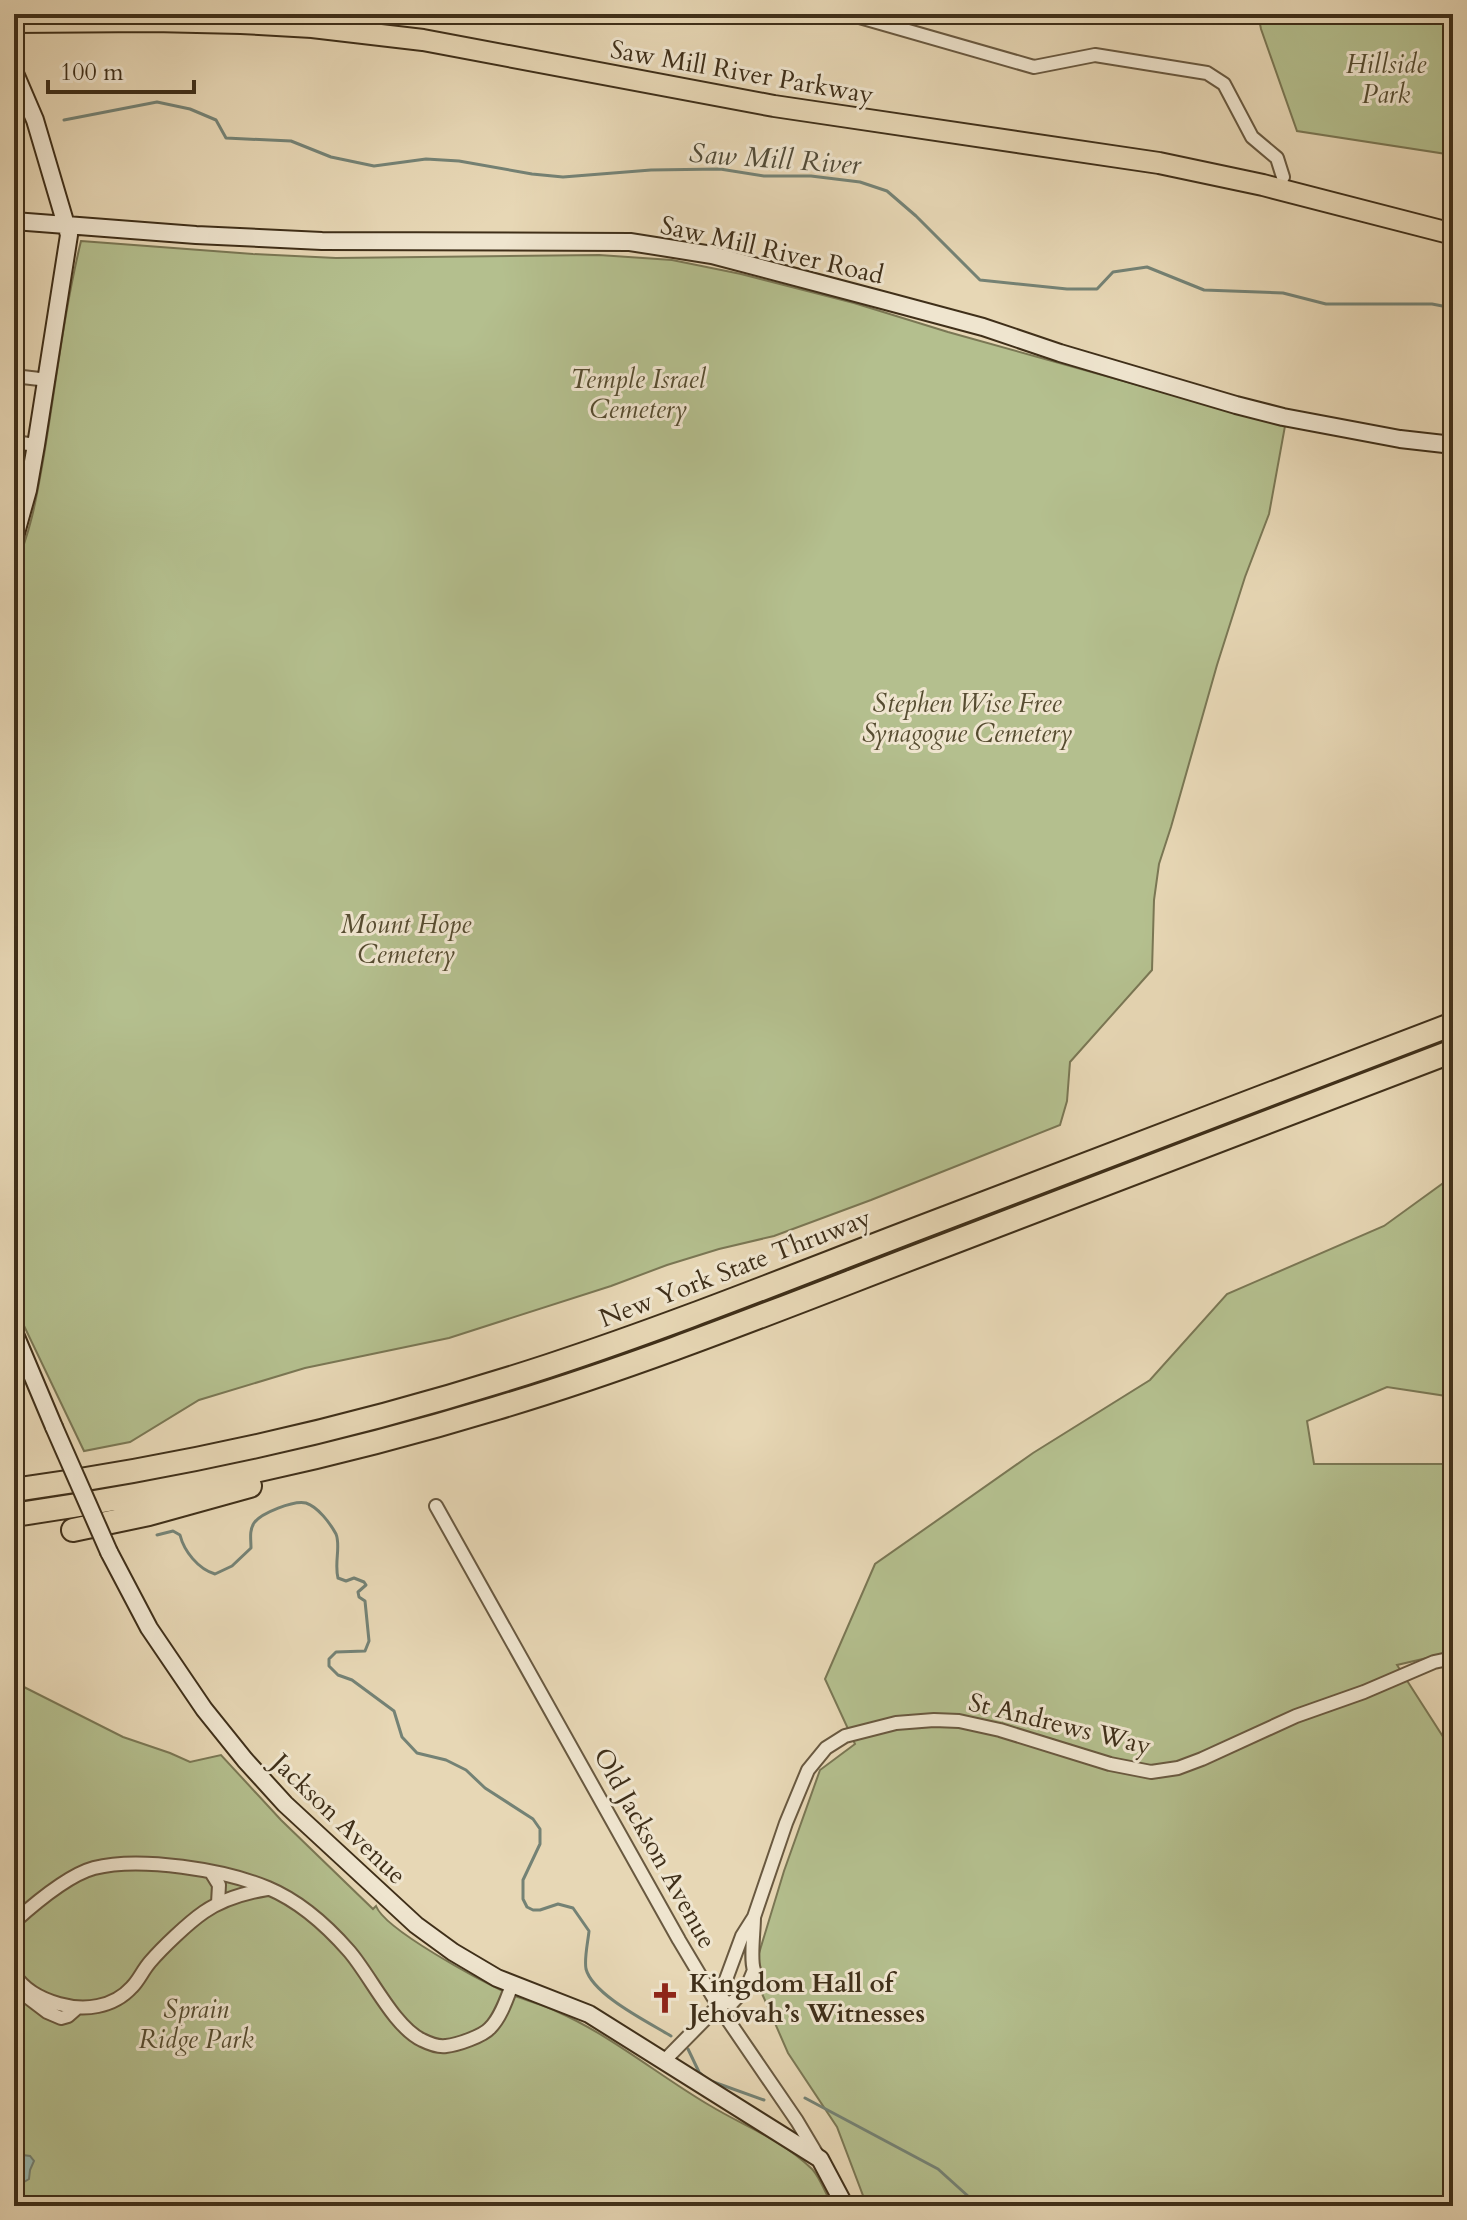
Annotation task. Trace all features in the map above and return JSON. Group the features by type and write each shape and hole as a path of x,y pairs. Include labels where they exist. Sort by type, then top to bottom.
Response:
{"highway":[{"name":"Saw Mill River Parkway","path":"295,14 425,28 739,89 915,117 1126,145 1283,177 1453,222"},
{"name":"Saw Mill River Parkway","path":"14,22 233,22 326,28 423,40 762,105 1171,165 1275,187 1453,234"},
{"name":"New York State Thruway","path":"14,1490 133,1471 284,1440 411,1408 548,1366 681,1319 1453,1024"},
{"name":"New York State Thruway","path":"14,1515 200,1483 293,1463 532,1398 666,1351 1453,1051"},
{"path":"73,1530 149,1514 279,1478 396,1437"}],"main road":[{"path":"14,71 35,120 69,235 48,380 28,490 14,540"},
{"name":"Saw Mill River Road","path":"14,221 322,241 630,242 712,255 886,301 1283,417 1400,439 1453,445"},
{"name":"Jackson Avenue","path":"14,1332 109,1552 149,1628 204,1709 285,1804 416,1925 453,1952 512,1985 589,2014 820,2159"},
{"name":"Old Jackson Avenue","path":"820,2159 845,2206"}],"street":[{"path":"849,14 1034,67 1095,55 1207,73 1224,84 1252,137 1277,158 1283,177"},
{"path":"14,376 48,380"},
{"path":"14,442 36,445"},
{"name":"Old Jackson Avenue","path":"436,1506 679,1940 820,2159"},
{"name":"St Andrews Way","path":"721,2004 721,1993 747,1927 754,1917 808,1770 826,1748 845,1736 906,1722 959,1721 1000,1730 1110,1764 1151,1772 1178,1768 1202,1759 1296,1716 1364,1692 1434,1662 1453,1658"},
{"path":"14,1922 51,1891 91,1869 149,1864 211,1872 270,1888 321,1922 350,1952 400,2022 420,2040 443,2047 490,2029 512,1985"},
{"path":"211,1872 219,1885 218,1903"},
{"path":"14,1974 26,1988 47,2001 76,2009 98,2007 115,2001 132,1988 149,1963 201,1914 218,1903 270,1888"},
{"name":"St Andrews Way","path":"741,1988 747,1987 754,1970 751,1963 754,1955 754,1917"},
{"path":"735,1958 751,1963"},
{"path":"664,2061 721,2004 732,2003 741,1988 727,1979"},
{"path":"14,1986 47,2012 61,2018 76,2009"}],"green space":[{"name":"Hillside Park","path":"1258,14 1453,14 1453,155 1297,131"},
{"name":"Mount Hope Cemetery","path":"81,241 336,258 599,255 672,260 854,303 1285,426 1269,514 1217,665 1159,864 1154,900 1152,970 1070,1062 1067,1101 1060,1125 774,1236 667,1265 449,1338 305,1368 199,1400 130,1442 84,1451 14,1305 14,569 36,499"},
{"path":"1453,1176 1453,1397 1387,1387 1307,1421 1314,1464 1453,1464 1453,1652 1397,1665 1453,1749 1453,2206 867,2206 837,2127 788,2053 753,1973 784,1871 820,1770 855,1744 825,1679 875,1564 1033,1453 1150,1380 1227,1294 1384,1226"},
{"name":"Sprain Ridge Park","path":"14,1682 123,1737 190,1762 221,1755 281,1820 373,1909 376,1906 397,1928 435,1954 494,1987 552,2009 597,2032 709,2105 775,2141 812,2169 832,2206 14,2206"}],"water":[{"path":"30,2156 34,2161 29,2179 24,2182 18,2181 15,2174 18,2168 15,2157"}],"waterway":[{"name":"Saw Mill River","path":"64,120 157,102 190,109 216,120 226,138 291,141 331,157 374,166 426,159 563,177 651,170 720,169 764,176 811,176 860,182 887,191 980,280 1097,289 1113,272 1147,267 1204,290 1283,293 1326,304 1432,304 1453,308"},
{"path":"157,1535 173,1531 180,1535 193,1559 215,1574 232,1566 251,1548 252,1526 263,1515 286,1505 301,1503 319,1512 336,1534 338,1578 346,1581 354,1578 366,1585 358,1592 365,1601 369,1641 365,1651 336,1652 329,1659 329,1666 394,1711 402,1737 417,1753 446,1760 466,1770 485,1788 533,1819 540,1829 540,1844 523,1880 523,1899 527,1907 540,1910 558,1904 573,1908 589,1931 586,1969 591,1979 622,2007 671,2036"},
{"path":"688,2049 699,2072 708,2080 764,2100"},
{"path":"805,2098 938,2169 979,2206"}],"place":[{"name":"Kingdom Hall of Jehovah’s Witnesses","path":"665,1998"}],"park label":[{"name":"Temple Israel Cemetery","path":"638,394"},
{"name":"Stephen Wise Free Synagogue Cemetery","path":"967,718"}]}
